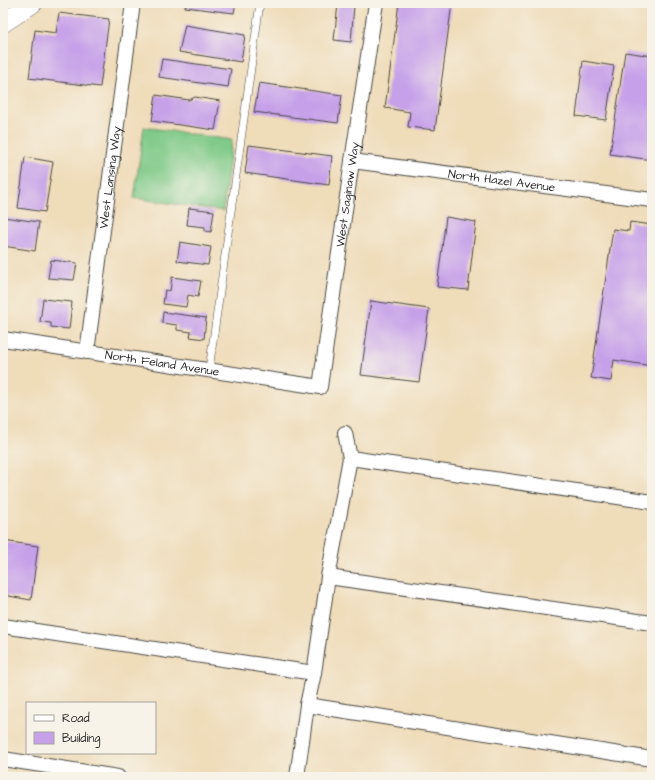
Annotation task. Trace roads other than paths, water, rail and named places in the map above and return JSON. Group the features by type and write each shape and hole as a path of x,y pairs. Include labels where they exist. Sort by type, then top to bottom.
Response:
{"main road":[{"path":"3,23 33,3"}],"street":[{"name":"West Lansing Way","path":"87,352 133,3"},
{"name":"West Saginaw Way","path":"320,387 376,3"},
{"name":"North Hazel Avenue","path":"352,161 652,200"},
{"name":"North Feland Avenue","path":"3,339 320,387"},
{"path":"297,777 328,577 350,458 345,433"},
{"path":"350,458 652,502"},
{"path":"328,577 652,623"},
{"path":"3,626 314,673"},
{"path":"307,705 652,759"},
{"path":"3,759 118,777"}],"lane":[{"path":"209,370 260,3"}]}
